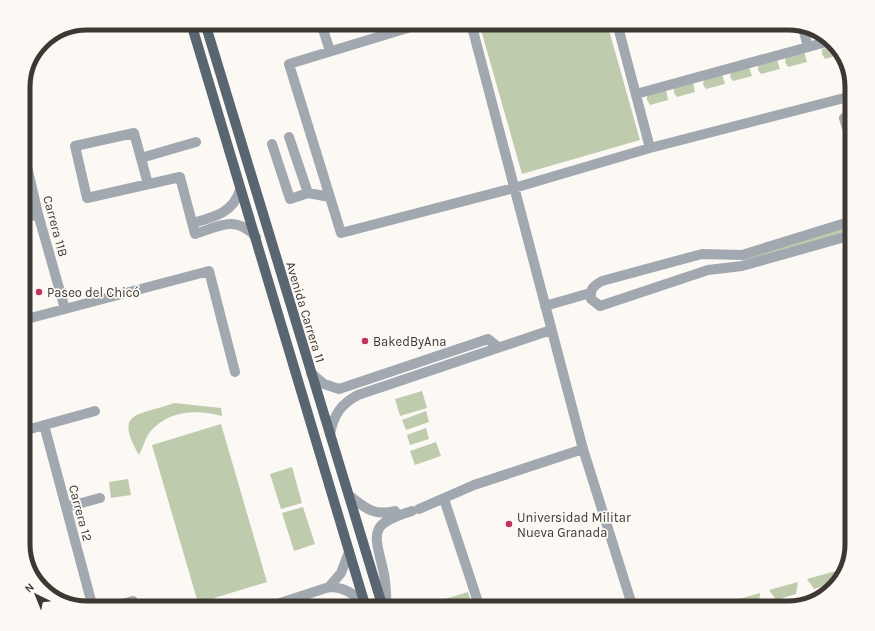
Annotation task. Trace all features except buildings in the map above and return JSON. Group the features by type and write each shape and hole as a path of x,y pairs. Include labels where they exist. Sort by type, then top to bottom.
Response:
{"main road":[{"name":"Avenida Carrera 11","path":"193,30 363,601"},
{"name":"Avenida Carrera 11","path":"207,30 311,373 351,497 381,601"}],"street":[{"path":"323,30 330,51"},
{"path":"400,30 289,64 341,233 514,188 650,148 845,98"},
{"path":"473,30 583,450 631,601"},
{"path":"619,30 650,148"},
{"path":"804,32 808,47"},
{"path":"636,94 824,43"},
{"path":"148,184 134,133 75,146 87,198 180,177 196,234 227,224 235,224 243,226 256,237"},
{"path":"289,137 308,193"},
{"path":"141,158 196,142"},
{"path":"272,144 290,199 308,193 330,197"},
{"name":"Carrera 11B","path":"30,179 38,214 65,310"},
{"path":"193,223 224,213 235,202 240,190"},
{"path":"30,216 38,214"},
{"path":"845,223 742,255 702,254 602,281 594,286 590,293 591,299 600,306 708,270 742,266 845,237"},
{"path":"30,318 209,271 235,372"},
{"path":"545,306 590,293"},
{"path":"330,434 333,421 338,410 343,404 358,395 475,357 498,347 551,330"},
{"path":"311,373 324,384 339,389 488,339 498,347"},
{"path":"30,429 96,411"},
{"name":"Carrera 12","path":"44,425 91,601"},
{"path":"386,601 384,575 377,545 378,532 388,519 429,502 439,501 474,485 583,450"},
{"path":"351,497 366,510 376,513 386,514 415,508"},
{"path":"66,507 100,498"},
{"path":"439,501 477,601"},
{"path":"329,586 342,573 349,552"},
{"path":"285,601 329,586 348,590 359,601"}],"green space":[{"path":"481,30 609,30 640,140 522,174"},
{"path":"829,47 836,56 825,59 822,54 822,49"},
{"path":"804,52 807,62 788,67 785,62 786,57"},
{"path":"777,60 780,69 761,74 758,70 758,65"},
{"path":"749,67 752,76 733,81 730,77 731,72"},
{"path":"722,74 725,84 706,89 703,85 704,80"},
{"path":"693,83 695,92 677,97 674,93 674,88"},
{"path":"666,90 668,100 650,105 647,100 647,95"},
{"path":"845,225 845,234 743,264 742,257"},
{"path":"422,391 427,408 400,416 395,399"},
{"path":"174,403 221,408 222,416 203,412 193,412 174,415 165,419 150,432 139,455 132,440 129,430 129,422 141,413"},
{"path":"426,411 429,422 406,430 402,420"},
{"path":"221,424 267,582 205,601 197,601 152,445"},
{"path":"426,428 429,439 410,445 407,435"},
{"path":"436,442 441,456 415,465 410,451"},
{"path":"292,467 302,503 281,509 270,474"},
{"path":"128,479 131,495 111,498 109,482"},
{"path":"303,507 315,544 294,551 282,513"},
{"path":"836,571 833,579 828,585 814,589 807,579"},
{"path":"798,582 796,594 776,600 769,590"},
{"path":"468,592 471,601 446,601 445,599"},
{"path":"760,593 759,601 732,601"}],"place":[{"name":"Paseo del Chicó","path":"39,292"},
{"name":"BakedByAna","path":"365,341"},
{"name":"Universidad Militar Nueva Granada","path":"509,524"}]}
